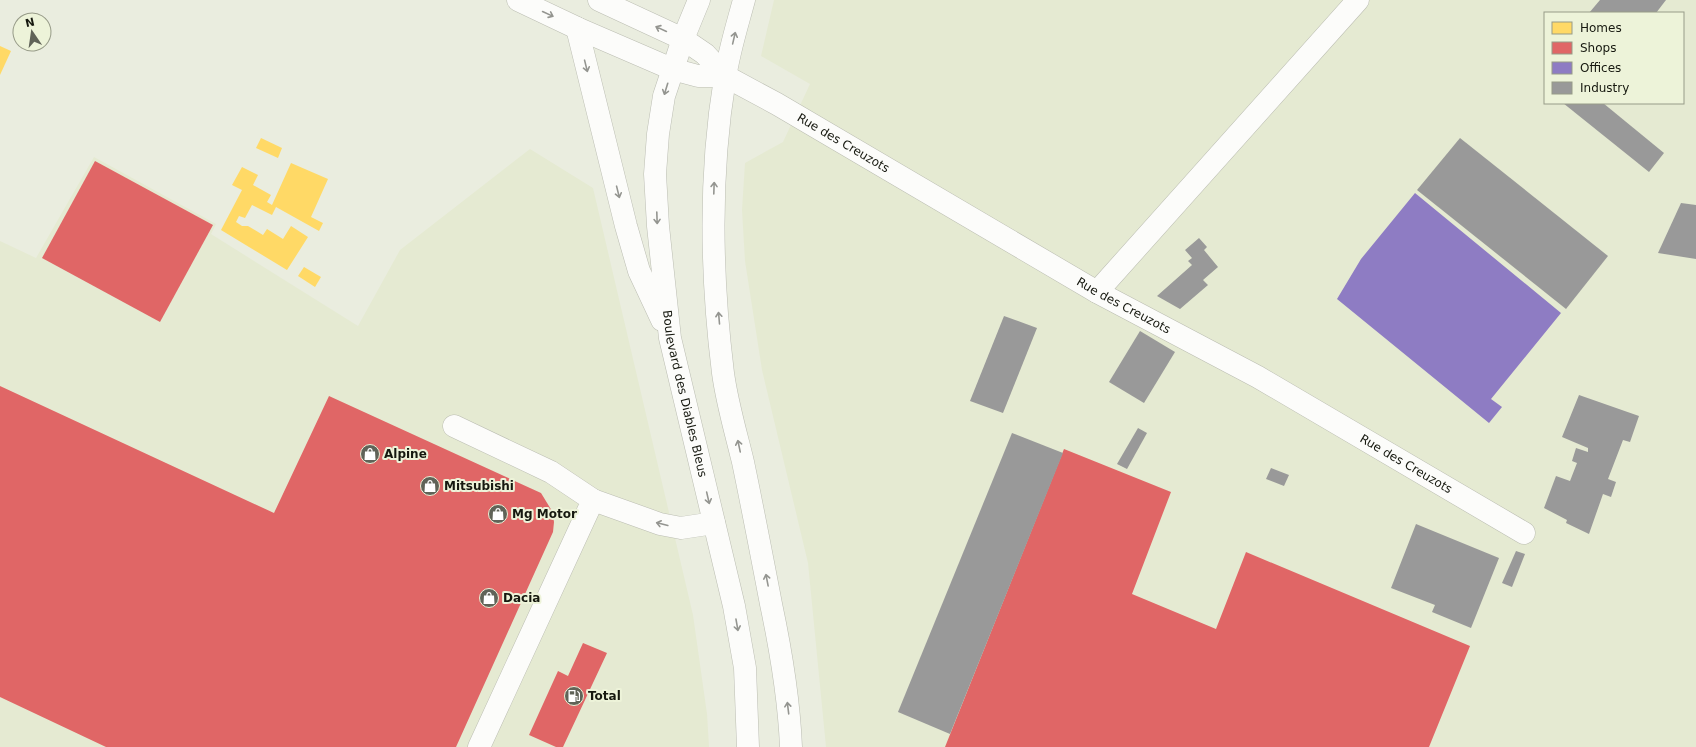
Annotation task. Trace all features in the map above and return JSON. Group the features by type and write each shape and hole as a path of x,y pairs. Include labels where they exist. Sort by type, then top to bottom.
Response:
{"main road":[{"path":"518,0 577,28 672,69 698,76 725,76"},
{"path":"599,0 683,39 705,54 725,76"},
{"name":"Boulevard des Diables Bleus","path":"699,0 672,69 664,96 658,134 655,174 658,234 670,338 734,606 745,668 748,747"},
{"path":"744,0 734,33 725,76 716,152 714,192 715,274 724,374 759,537 781,655 790,724 791,747"},
{"path":"1097,292 1358,0"},
{"path":"577,28 624,218 639,271 670,338"},
{"name":"Rue des Creuzots","path":"725,76 777,104 1097,292 1258,378 1524,533"},
{"path":"454,426 551,472 593,500 660,524 681,528 714,522"},
{"path":"479,747 593,500"}],"shaded area":[{"path":"774,0 1696,0 1696,747 826,747 808,563 762,370 745,261 742,210 745,163 783,142 810,84 761,56"},
{"path":"530,149 593,188 693,615 707,714 709,747 0,747 0,241 36,258 94,157 216,224 211,234 358,326 400,250"}],"building: Homes":[{"path":"0,46 11,51 0,75"},
{"path":"261,138 282,148 278,158 256,148"},
{"path":"291,163 328,179 311,217 323,223 319,231 276,207 272,215 252,205 245,218 239,216 236,222 242,226 248,226 263,235 267,229 283,239 291,226 308,237 287,270 221,230 242,190 232,185 242,167 258,175 253,185 271,195 267,202 272,205"},
{"path":"304,267 321,277 315,287 298,276"}],"building: Shops":[{"path":"95,161 213,225 160,322 42,258"},
{"path":"0,386 274,513 329,396 541,493 552,511 554,522 553,532 456,747 106,747 0,697"},
{"path":"1064,449 1171,492 1132,594 1216,629 1246,552 1470,646 1429,747 945,747"},
{"path":"583,643 607,653 563,747 556,747 529,735 558,671 568,676"}],"building: Offices":[{"path":"1415,193 1561,313 1491,399 1502,407 1489,423 1337,299 1361,259"}],"building: Industry":[{"path":"1600,0 1666,0 1657,12 1590,12"},
{"path":"1564,104 1604,104 1664,153 1649,172"},
{"path":"1460,138 1608,256 1566,309 1417,190"},
{"path":"1681,203 1696,205 1696,259 1658,253"},
{"path":"1199,238 1207,247 1204,250 1218,267 1203,280 1208,285 1180,309 1157,296 1192,265 1188,261 1192,258 1185,250"},
{"path":"1004,316 1037,328 1003,413 970,401"},
{"path":"1140,331 1175,352 1144,403 1109,382"},
{"path":"1579,395 1639,416 1630,442 1623,440 1608,479 1616,482 1611,497 1603,494 1589,534 1566,523 1567,520 1544,508 1556,476 1570,481 1577,463 1572,461 1576,448 1588,452 1588,448 1562,437"},
{"path":"1138,428 1147,433 1127,469 1117,464"},
{"path":"1012,433 1063,453 950,734 898,712"},
{"path":"1271,468 1289,475 1284,486 1266,479"},
{"path":"1416,524 1499,558 1471,628 1432,612 1435,605 1391,588"},
{"path":"1516,551 1525,554 1512,587 1502,583"}],"place":[{"name":"Alpine","path":"370,454"},
{"name":"Mitsubishi","path":"430,486"},
{"name":"Mg Motor","path":"498,514"},
{"name":"Dacia","path":"489,598"},
{"name":"Total","path":"574,696"}]}
